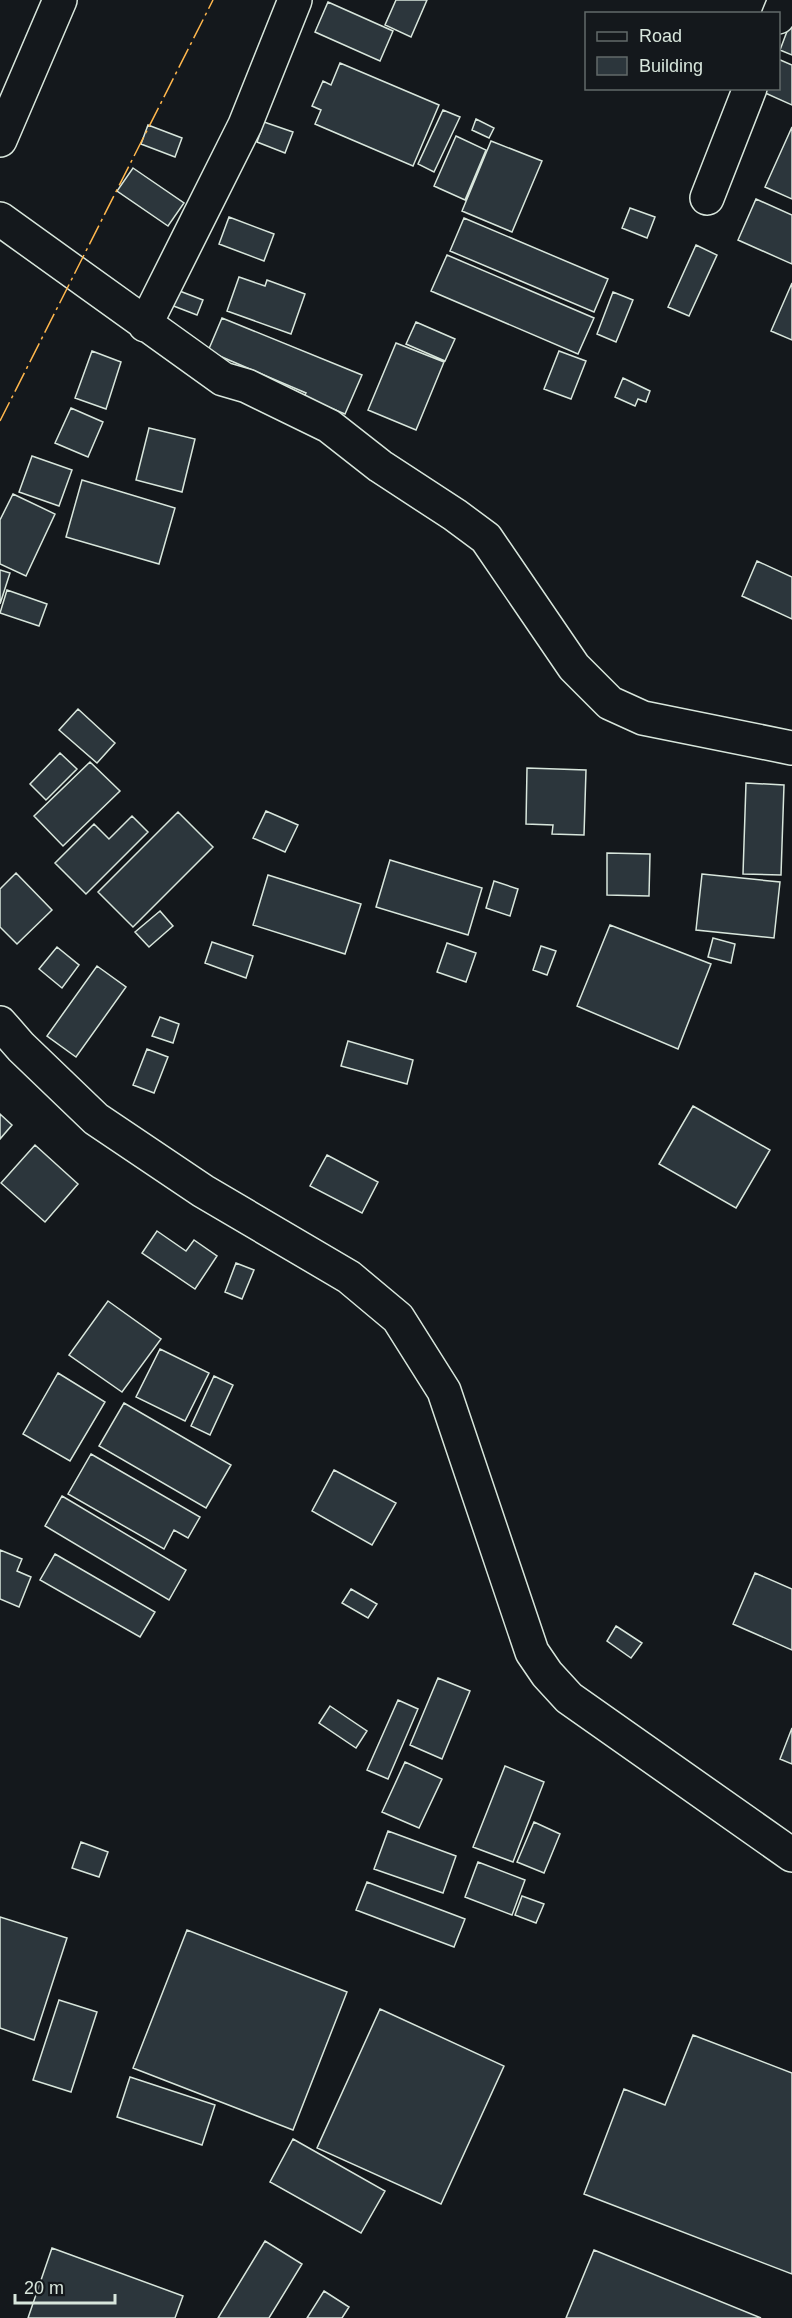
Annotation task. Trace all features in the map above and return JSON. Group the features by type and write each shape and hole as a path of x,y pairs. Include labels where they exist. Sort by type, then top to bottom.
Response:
{"main road":[{"path":"0,140 60,0"},
{"path":"145,325 244,125 295,0"},
{"path":"707,198 749,90"},
{"path":"0,219 223,379 277,399 329,426 380,466 486,538 574,667 610,703 643,718 792,748"},
{"path":"0,1023 21,1047 96,1119 203,1191 349,1276 398,1318 444,1391 532,1652 547,1674 569,1698 792,1855"}],"building":[{"path":"396,0 427,0 411,37 385,25"},
{"path":"328,2 393,31 380,61 315,32"},
{"path":"792,18 792,55 780,50"},
{"path":"780,60 792,65 792,105 763,92 764,90 780,90"},
{"path":"340,63 439,105 413,166 315,124 321,110 312,106 323,81 331,85"},
{"path":"443,110 460,117 434,172 418,164"},
{"path":"476,119 494,128 489,138 472,130"},
{"path":"264,122 293,132 285,153 257,142"},
{"path":"148,125 182,138 175,157 141,144"},
{"path":"792,127 792,199 765,187"},
{"path":"456,136 486,150 465,200 434,186"},
{"path":"491,141 542,161 512,232 462,211"},
{"path":"133,168 184,203 168,226 117,191"},
{"path":"756,199 792,215 792,264 738,240"},
{"path":"630,208 655,217 647,238 622,228"},
{"path":"229,217 274,234 264,261 219,244"},
{"path":"464,218 608,279 594,312 450,251"},
{"path":"696,245 717,255 689,316 668,307"},
{"path":"447,255 594,318 578,354 431,291"},
{"path":"239,277 265,286 267,280 305,294 291,334 227,311"},
{"path":"792,283 792,340 771,331"},
{"path":"177,290 203,300 197,315 171,305"},
{"path":"613,292 633,300 616,342 597,334"},
{"path":"222,318 362,375 345,414 304,397 306,393 208,351"},
{"path":"416,322 455,339 445,361 406,344"},
{"path":"396,343 444,362 416,430 368,410"},
{"path":"92,351 121,362 106,409 75,398"},
{"path":"559,351 586,361 571,399 544,389"},
{"path":"623,378 650,391 646,402 638,399 635,406 615,397"},
{"path":"71,408 103,422 88,457 55,443"},
{"path":"149,428 195,439 182,492 136,480"},
{"path":"32,456 72,470 59,506 19,492"},
{"path":"82,480 175,508 159,564 66,537"},
{"path":"13,494 55,514 26,576 0,564 0,520"},
{"path":"757,561 792,577 792,619 742,596"},
{"path":"0,570 10,573 0,604"},
{"path":"7,590 47,604 39,626 0,613"},
{"path":"78,709 115,743 97,763 59,730"},
{"path":"60,753 77,769 46,800 30,784"},
{"path":"90,762 120,791 63,846 34,816"},
{"path":"527,768 586,770 584,835 552,834 553,825 526,824"},
{"path":"746,783 784,785 781,875 743,874"},
{"path":"266,811 298,825 285,852 253,838"},
{"path":"178,812 213,847 133,927 98,892"},
{"path":"132,816 148,832 86,894 55,863 94,824 109,839"},
{"path":"607,853 650,854 649,896 607,895"},
{"path":"390,860 482,888 468,935 376,907"},
{"path":"16,873 52,910 17,944 0,927 0,889"},
{"path":"702,874 780,882 774,938 696,930"},
{"path":"268,875 361,904 345,954 253,925"},
{"path":"494,881 518,889 510,916 486,908"},
{"path":"160,911 173,926 149,947 135,932"},
{"path":"610,925 711,964 678,1049 577,1006"},
{"path":"713,938 735,944 731,963 708,957"},
{"path":"212,942 253,956 246,978 205,963"},
{"path":"447,943 476,953 466,982 437,972"},
{"path":"541,946 556,951 547,975 533,970"},
{"path":"57,947 79,965 62,988 39,969"},
{"path":"97,966 126,987 76,1057 47,1036"},
{"path":"160,1017 179,1024 173,1043 152,1036"},
{"path":"348,1041 413,1060 407,1084 341,1066"},
{"path":"147,1049 168,1057 154,1093 133,1085"},
{"path":"693,1106 770,1150 736,1208 659,1164"},
{"path":"0,1114 12,1125 0,1139"},
{"path":"35,1145 78,1184 45,1222 1,1183"},
{"path":"327,1155 378,1182 362,1213 310,1186"},
{"path":"157,1231 186,1251 194,1240 217,1256 195,1289 142,1253"},
{"path":"236,1263 254,1270 242,1299 225,1292"},
{"path":"108,1301 161,1339 122,1392 69,1355"},
{"path":"160,1349 209,1373 185,1421 136,1397"},
{"path":"58,1373 105,1402 70,1461 23,1434"},
{"path":"214,1376 233,1385 210,1435 191,1426"},
{"path":"124,1403 231,1465 206,1508 99,1446"},
{"path":"91,1454 200,1517 188,1538 174,1530 164,1549 68,1494"},
{"path":"334,1470 396,1503 372,1545 312,1511"},
{"path":"62,1496 186,1570 169,1600 45,1526"},
{"path":"0,1550 22,1559 17,1571 31,1577 19,1607 0,1599"},
{"path":"55,1554 155,1612 140,1637 40,1580"},
{"path":"755,1573 792,1589 792,1650 733,1624"},
{"path":"351,1589 377,1604 368,1618 342,1603"},
{"path":"616,1626 642,1643 631,1658 607,1641"},
{"path":"438,1678 470,1691 442,1759 410,1745"},
{"path":"398,1700 418,1709 388,1779 367,1770"},
{"path":"330,1706 367,1731 356,1748 319,1723"},
{"path":"792,1728 792,1764 780,1759"},
{"path":"405,1762 442,1779 419,1828 382,1812"},
{"path":"505,1766 544,1782 513,1862 473,1847"},
{"path":"534,1822 560,1834 544,1873 517,1862"},
{"path":"388,1831 456,1856 443,1893 374,1869"},
{"path":"81,1842 108,1852 99,1877 72,1868"},
{"path":"478,1862 525,1880 512,1915 465,1897"},
{"path":"367,1882 465,1919 454,1947 356,1910"},
{"path":"522,1896 544,1904 536,1923 515,1915"},
{"path":"0,1917 67,1938 34,2040 0,2028"},
{"path":"187,1930 347,1992 293,2130 133,2068"},
{"path":"59,2000 97,2012 71,2092 33,2080"},
{"path":"380,2009 504,2066 441,2204 317,2148"},
{"path":"693,2035 792,2073 792,2274 584,2194 624,2089 665,2105"},
{"path":"130,2077 215,2105 202,2145 117,2117"},
{"path":"293,2139 385,2191 361,2233 270,2182"},
{"path":"265,2241 302,2264 269,2318 218,2318"},
{"path":"52,2248 183,2296 175,2318 28,2318"},
{"path":"594,2250 761,2318 566,2318"},
{"path":"324,2291 349,2307 342,2318 307,2318"}],"power":[{"path":"0,421 213,0"}]}
